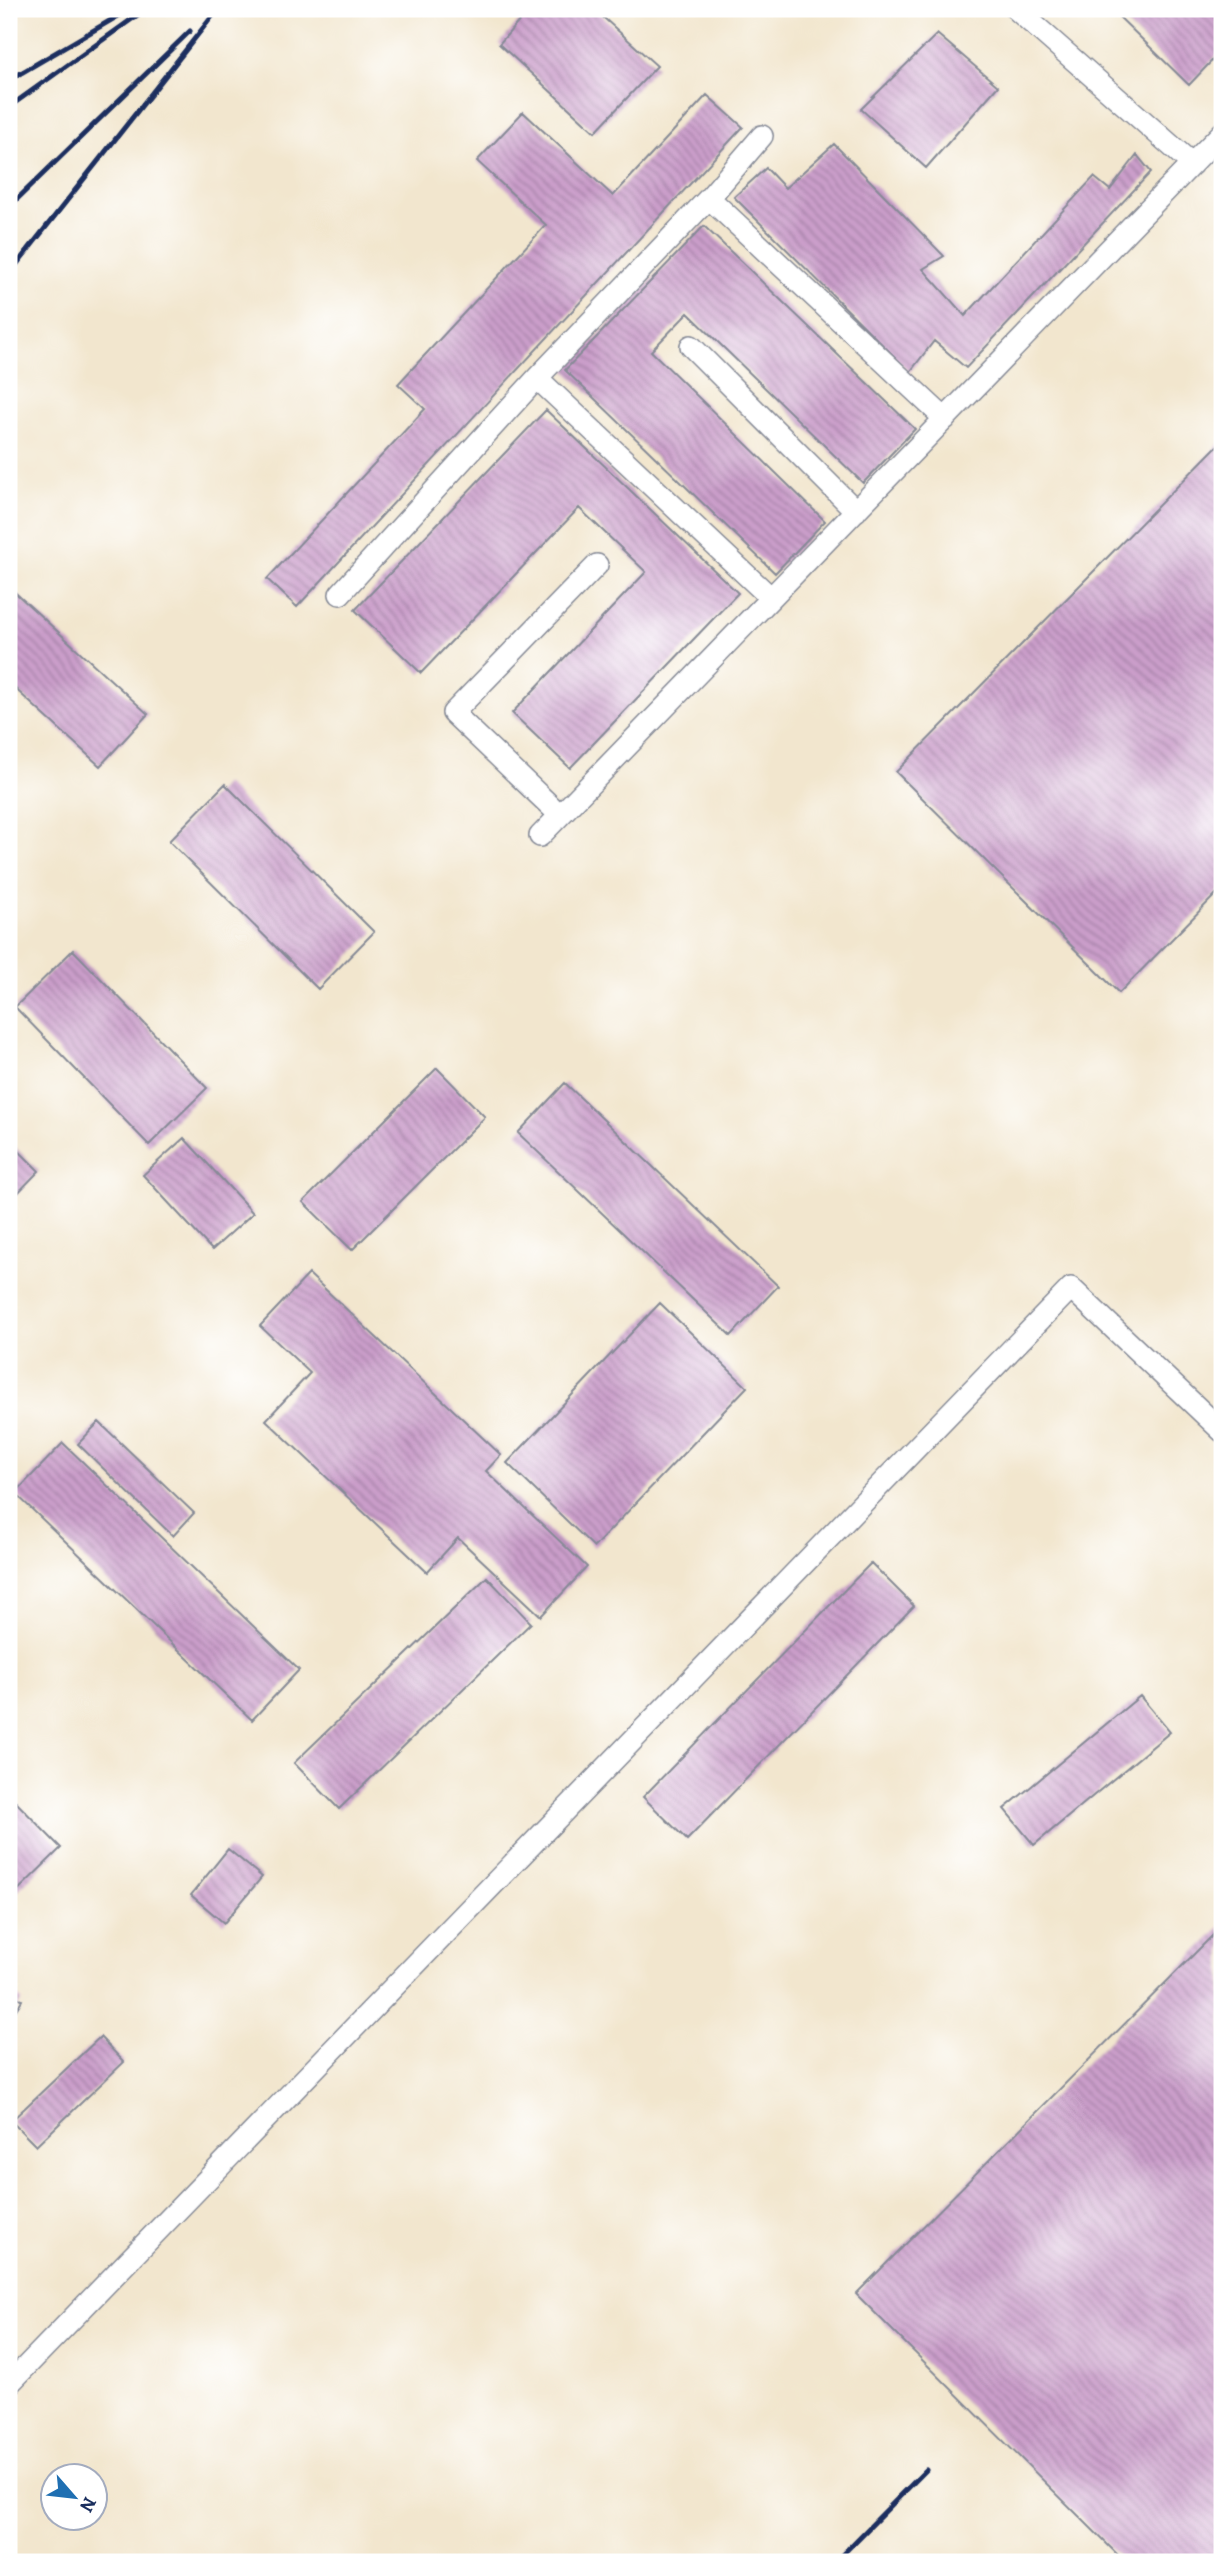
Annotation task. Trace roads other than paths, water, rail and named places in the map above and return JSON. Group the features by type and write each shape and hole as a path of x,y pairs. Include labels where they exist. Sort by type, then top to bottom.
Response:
{"lane":[{"path":"1016,9 1192,164"},
{"path":"540,836 1222,133"},
{"path":"340,594 537,378 709,198 762,135"},
{"path":"709,198 944,419"},
{"path":"691,346 856,510"},
{"path":"537,378 771,598"},
{"path":"560,815 453,713 597,565"},
{"path":"9,2384 1071,1288 1222,1430"}],"railway":[{"path":"9,80 130,9"},
{"path":"9,107 146,9"},
{"path":"9,274 218,9"},
{"path":"9,207 190,31"},
{"path":"835,2562 926,2470"}]}
